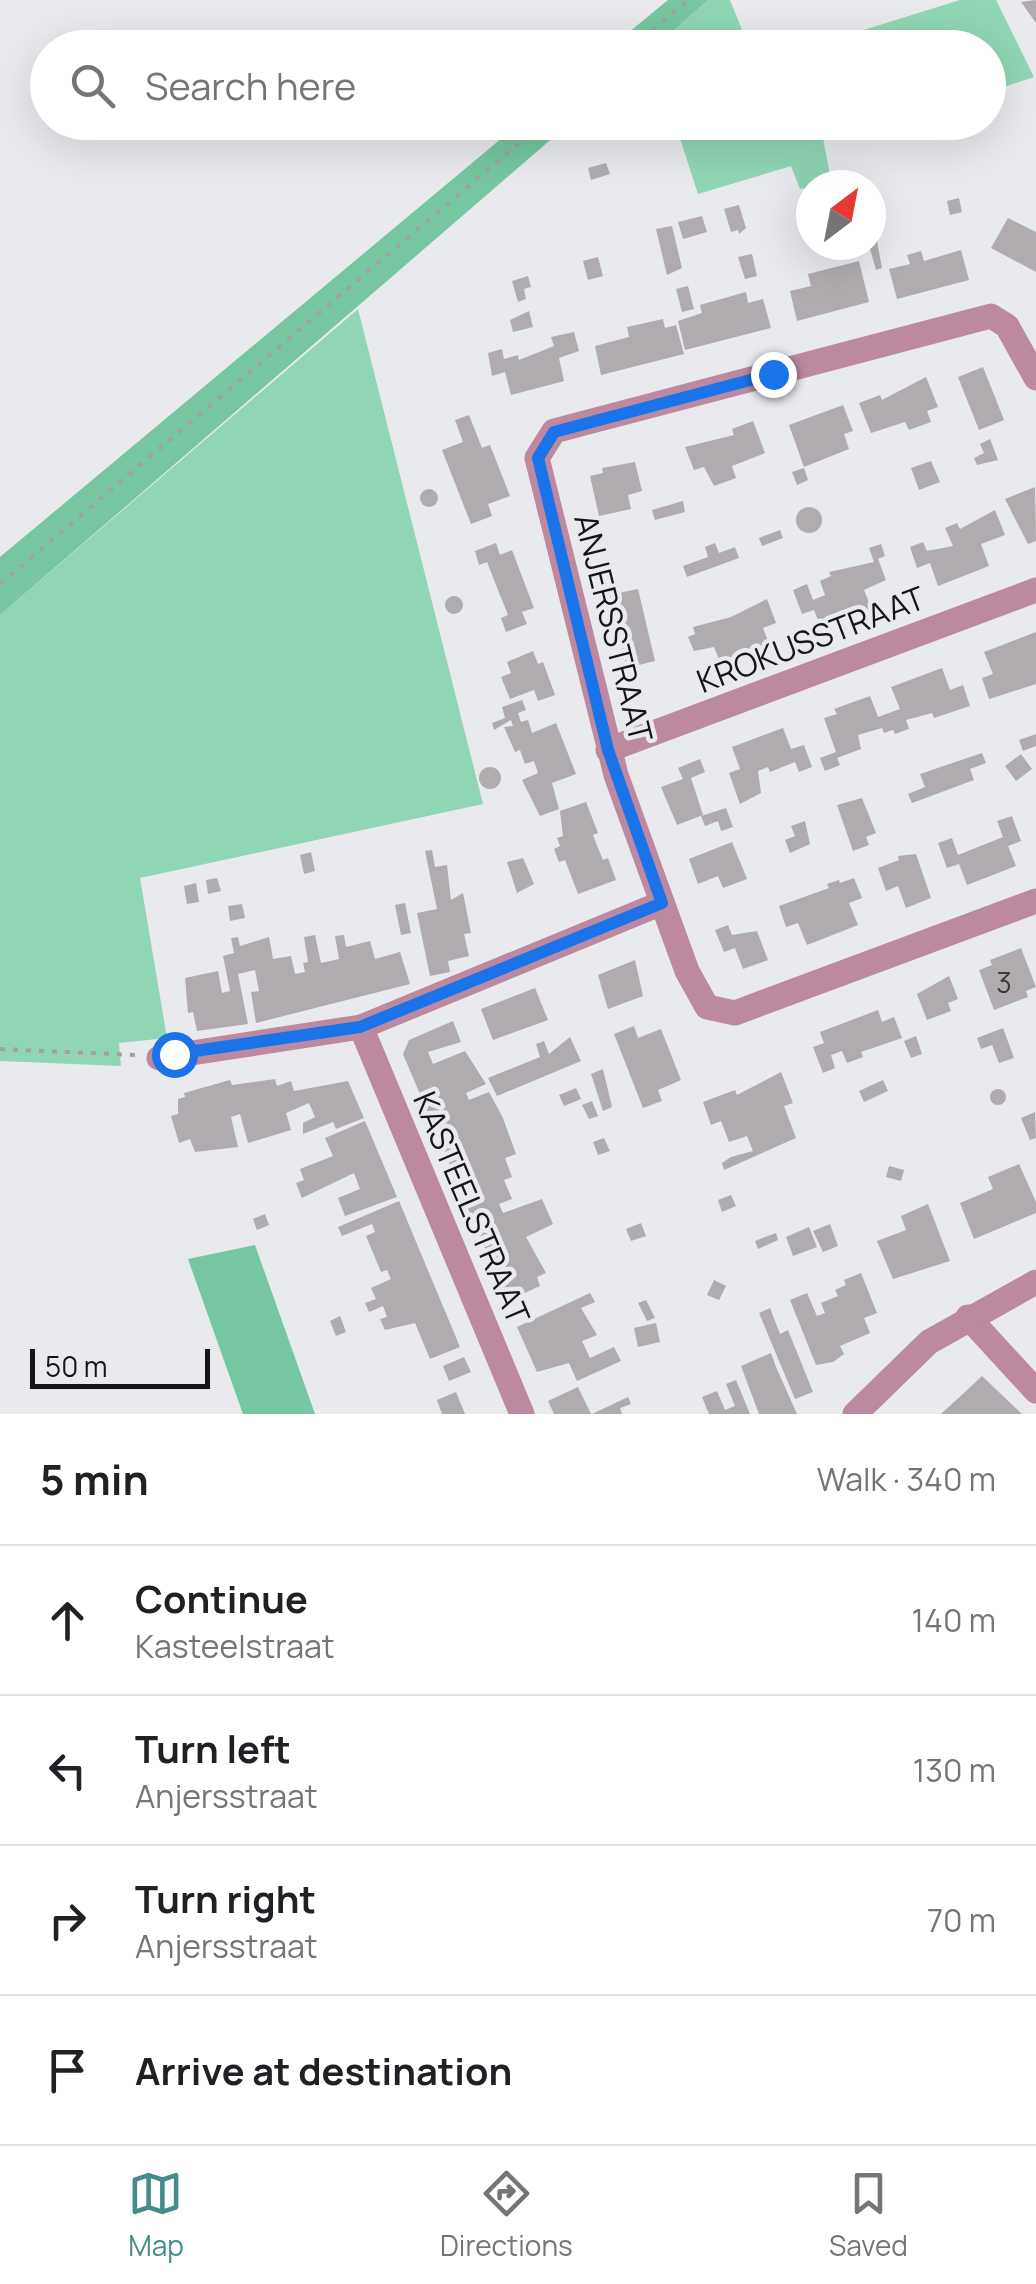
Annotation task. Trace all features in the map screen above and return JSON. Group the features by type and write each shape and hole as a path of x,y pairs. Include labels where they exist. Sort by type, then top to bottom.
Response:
{"street":[{"name":"ANJERSSTRAAT","path":"1036,378 1008,326 992,316 554,432 538,458 608,750 687,972 707,1007 735,1013 1036,901"},
{"name":"KROKUSSTRAAT","path":"608,750 1036,590"},
{"path":"159,1058 360,1027 662,903"},
{"name":"KASTEELSTRAAT","path":"360,1027 522,1414"},
{"path":"854,1414 928,1342 1036,1282"},
{"path":"968,1317 1036,1391"}],"path":[{"path":"654,30 688,0"},
{"path":"0,584 523,140"},
{"path":"0,1049 159,1058"}],"green space":[{"path":"668,0 708,0 674,30 632,30"},
{"path":"708,0 730,0 742,30 674,30"},
{"path":"960,0 996,0 1034,77 1006,86 1006,30 864,30"},
{"path":"500,140 550,140 0,615 0,557"},
{"path":"681,140 823,140 829,170 796,170 796,179 791,166 698,194"},
{"path":"358,309 483,804 140,878 167,1038 119,1043 121,1066 0,1061 0,615"},
{"path":"255,1245 315,1414 243,1414 188,1259"}],"building":[{"path":"1036,0 1036,23 1021,2"},
{"path":"606,163 610,174 591,180 588,168"},
{"path":"959,198 962,212 950,215 947,201"},
{"path":"739,205 746,228 739,234 738,230 731,232 724,209"},
{"path":"702,216 707,232 683,239 678,222"},
{"path":"1008,218 1036,232 1036,272 991,248"},
{"path":"672,226 682,268 667,275 656,229"},
{"path":"961,250 969,280 897,299 889,269 910,264 907,255 921,251 924,261"},
{"path":"752,254 757,276 745,279 738,257"},
{"path":"598,257 603,276 588,280 583,261"},
{"path":"859,261 869,302 797,321 790,291 811,286 808,274"},
{"path":"528,276 531,287 524,289 526,299 518,302 512,281"},
{"path":"688,286 694,309 682,312 676,289"},
{"path":"746,292 748,303 763,299 771,328 685,350 678,321 702,313 700,305"},
{"path":"529,311 533,327 513,332 510,320"},
{"path":"663,319 665,328 676,325 684,354 601,375 595,346 629,337 627,327"},
{"path":"574,332 579,351 559,358 564,381 511,395 505,372 492,376 488,353 502,349 504,359 518,355 519,360 554,346 551,337"},
{"path":"983,367 1004,420 979,430 958,377"},
{"path":"926,377 938,407 927,411 931,422 909,430 905,422 871,433 859,403 880,395 882,400"},
{"path":"843,405 853,431 844,434 849,449 804,467 789,425"},
{"path":"469,415 482,448 490,445 510,496 488,504 492,516 471,524 442,450 463,442 455,420"},
{"path":"753,421 765,453 732,466 736,478 714,486 704,467 694,470 685,447 734,435 732,429"},
{"path":"990,439 998,460 977,465 974,458 984,453 980,444"},
{"path":"931,461 940,482 919,490 911,468"},
{"path":"635,462 642,491 628,495 631,509 599,516 590,476 603,473 602,468"},
{"path":"804,468 808,480 797,485 792,472"},
{"path":"1035,487 1036,541 1028,544 1005,499"},
{"path":"429,489 436,491 436,505 429,507 422,505 420,498 422,491"},
{"path":"683,501 685,512 655,520 652,510"},
{"path":"809,507 818,511 822,520 818,529 809,533 800,529 796,520 800,511"},
{"path":"995,510 1005,535 981,544 989,566 938,586 930,563 917,568 910,547 923,542 927,551 953,546 945,528 957,523 960,529"},
{"path":"780,530 783,538 762,546 759,538"},
{"path":"496,543 500,555 512,550 534,608 522,612 527,624 506,632 501,618 508,615 487,562 479,565 475,551"},
{"path":"715,543 719,553 735,547 739,558 687,577 683,566 708,557 705,547"},
{"path":"881,544 885,556 878,559 886,580 864,590 872,610 822,630 814,610 802,614 793,590 807,584 813,600 825,595 820,581 831,576 829,572 874,562 869,548"},
{"path":"638,589 655,661 627,668 609,595"},
{"path":"454,596 463,605 454,614 445,605"},
{"path":"767,599 776,623 763,628 771,649 722,667 714,647 694,651 688,637 695,634 693,627 731,617"},
{"path":"1036,632 1036,684 989,699 982,678 993,674 984,652"},
{"path":"533,651 538,664 543,662 555,695 538,701 534,690 510,699 501,677 511,673 507,662"},
{"path":"942,668 950,690 963,685 970,706 934,718 932,713 906,720 909,729 895,734 893,730 884,733 882,728 858,735 861,749 837,758 840,765 825,771 820,758 836,752 824,718 837,714 834,709 870,696 878,717 900,709 891,687"},
{"path":"522,700 526,710 518,713 521,722 528,720 532,733 556,723 576,774 552,783 559,809 540,816 522,780 538,773 534,761 525,764 520,750 515,752 504,727 513,726 511,720 494,730 492,723 505,718 502,707"},
{"path":"783,728 791,749 804,745 812,767 799,772 795,762 770,772 768,767 758,771 761,793 740,804 729,773 740,769 732,747"},
{"path":"1036,734 1036,746 1023,751 1019,740"},
{"path":"982,753 986,763 970,769 974,780 912,803 908,794 925,787 920,774"},
{"path":"1021,754 1032,769 1016,781 1005,766"},
{"path":"700,759 705,772 691,778 703,815 677,825 661,787 683,779 678,768"},
{"path":"490,767 498,770 498,786 490,789 482,786 479,778 482,770"},
{"path":"862,798 876,833 866,837 869,845 853,851 837,805"},
{"path":"586,802 598,833 593,835 616,880 578,894 565,860 559,862 554,849 560,846 557,838 563,836 560,811"},
{"path":"726,808 733,827 721,831 718,821 705,826 701,816"},
{"path":"1012,816 1021,841 1008,846 1016,866 967,885 959,864 947,868 938,843 952,838 958,855 1003,837 997,821"},
{"path":"805,821 810,844 790,853 785,840 795,836 791,826"},
{"path":"732,842 747,879 723,888 718,876 698,884 689,859"},
{"path":"432,850 435,867 447,865 451,900 463,893 471,933 464,934 469,956 448,961 450,972 430,976 417,913 437,909 425,851"},
{"path":"311,852 315,871 304,874 300,855"},
{"path":"916,854 931,898 906,908 898,886 886,891 878,868 899,860 898,856"},
{"path":"523,858 534,884 517,893 507,862"},
{"path":"217,878 221,891 208,894 206,880"},
{"path":"854,878 862,898 849,903 858,925 807,945 798,923 786,927 779,906 829,888 827,884"},
{"path":"196,883 199,902 187,904 184,886"},
{"path":"405,903 411,933 401,935 395,905"},
{"path":"242,904 245,918 230,921 228,906"},
{"path":"728,925 732,935 757,931 768,960 743,969 735,948 724,952 715,930"},
{"path":"315,935 321,963 339,959 335,936 344,935 346,947 370,941 375,959 400,952 410,984 256,1023 251,992 259,991 255,970 238,974 248,1024 197,1031 193,1012 188,1013 185,978 218,971 222,993 230,991 223,956 234,953 231,938 238,937 240,946 269,937 273,959 291,956 295,974 305,972 303,963 308,962 304,937"},
{"path":"1021,948 1036,987 1026,991 1028,997 994,1010 979,970 992,965 990,960"},
{"path":"635,960 643,996 608,1009 598,975"},
{"path":"949,976 958,999 948,1003 951,1011 927,1020 917,994"},
{"path":"535,988 548,1020 493,1040 481,1009"},
{"path":"878,1010 882,1022 894,1017 902,1038 861,1052 863,1057 847,1063 842,1051 831,1055 835,1068 823,1073 813,1047 824,1043 820,1032"},
{"path":"453,1021 461,1042 428,1052 433,1064 465,1051 486,1084 466,1093 469,1100 489,1092 503,1118 516,1154 505,1158 512,1177 504,1180 512,1199 499,1204 503,1213 542,1199 553,1224 526,1237 546,1273 537,1277 540,1286 507,1301 403,1054 409,1040"},
{"path":"634,1026 638,1038 661,1029 681,1080 658,1090 662,1101 643,1108 614,1034"},
{"path":"1003,1028 1014,1058 999,1063 992,1045 981,1049 977,1038"},
{"path":"916,1036 922,1054 911,1058 904,1041"},
{"path":"570,1037 581,1061 497,1096 488,1078 540,1057 536,1044 544,1041 549,1054"},
{"path":"603,1069 612,1107 603,1111 591,1074"},
{"path":"781,1072 793,1103 784,1106 796,1138 724,1170 722,1163 731,1157 753,1151 747,1136 729,1142 721,1121 711,1125 703,1102 735,1090 737,1095"},
{"path":"275,1079 277,1086 291,1081 294,1091 348,1081 364,1118 336,1129 333,1122 303,1134 303,1123 315,1117 309,1103 286,1113 291,1130 248,1143 240,1114 231,1117 238,1147 195,1152 190,1139 179,1143 171,1116 178,1114 178,1099 185,1097 184,1093 230,1080 232,1085"},
{"path":"883,1080 888,1091 864,1102 859,1091"},
{"path":"576,1088 581,1099 564,1106 559,1095"},
{"path":"998,1089 1006,1097 998,1105 990,1097"},
{"path":"592,1101 598,1116 589,1119 582,1105"},
{"path":"1035,1112 1036,1138 1030,1140 1021,1118"},
{"path":"365,1121 397,1197 345,1216 338,1198 360,1189 354,1173 302,1198 296,1183 304,1180 300,1169 333,1156 325,1138"},
{"path":"604,1138 610,1151 598,1155 593,1142"},
{"path":"1019,1164 1036,1202 1036,1213 974,1239 960,1203 993,1189 988,1177"},
{"path":"889,1166 904,1170 901,1181 886,1177"},
{"path":"731,1195 736,1206 722,1212 718,1200"},
{"path":"399,1201 460,1347 430,1359 415,1323 385,1330 380,1319 387,1317 383,1306 369,1312 365,1303 376,1299 371,1288 391,1279 387,1270 381,1272 366,1236 375,1232 372,1224 342,1236 338,1227"},
{"path":"928,1204 950,1261 893,1279 877,1241 906,1230 901,1216"},
{"path":"265,1214 269,1225 257,1230 253,1219"},
{"path":"641,1223 646,1236 631,1241 626,1229"},
{"path":"830,1224 838,1246 823,1252 813,1231"},
{"path":"809,1227 817,1247 793,1256 786,1237"},
{"path":"776,1233 778,1240 758,1249 755,1241"},
{"path":"861,1273 877,1313 864,1318 870,1333 840,1346 844,1354 833,1362 816,1365 790,1300 807,1293 817,1316 825,1313 821,1303 838,1296 835,1290 846,1285 844,1280"},
{"path":"714,1280 726,1286 719,1300 707,1295"},
{"path":"590,1293 595,1302 581,1308 597,1335 582,1341 590,1358 614,1347 621,1361 577,1381 569,1363 537,1372 517,1327"},
{"path":"646,1300 655,1318 647,1321 638,1303"},
{"path":"770,1308 780,1334 788,1330 813,1392 795,1399 759,1313"},
{"path":"340,1316 346,1332 336,1336 330,1321"},
{"path":"656,1323 660,1342 638,1347 634,1328"},
{"path":"771,1353 797,1414 759,1414 741,1366"},
{"path":"464,1357 471,1372 449,1381 443,1366"},
{"path":"982,1376 1022,1414 941,1414 965,1392"},
{"path":"736,1380 750,1414 709,1414 702,1397 717,1391 725,1410 735,1406 726,1384"},
{"path":"578,1387 591,1414 554,1414 548,1401"},
{"path":"456,1392 465,1414 442,1414 437,1400"},
{"path":"628,1397 631,1404 620,1408 622,1414 592,1414"}],"route":[{"path":"174,1054 360,1027 388,1012 662,903 608,750 538,458 554,432 773,374"}]}
